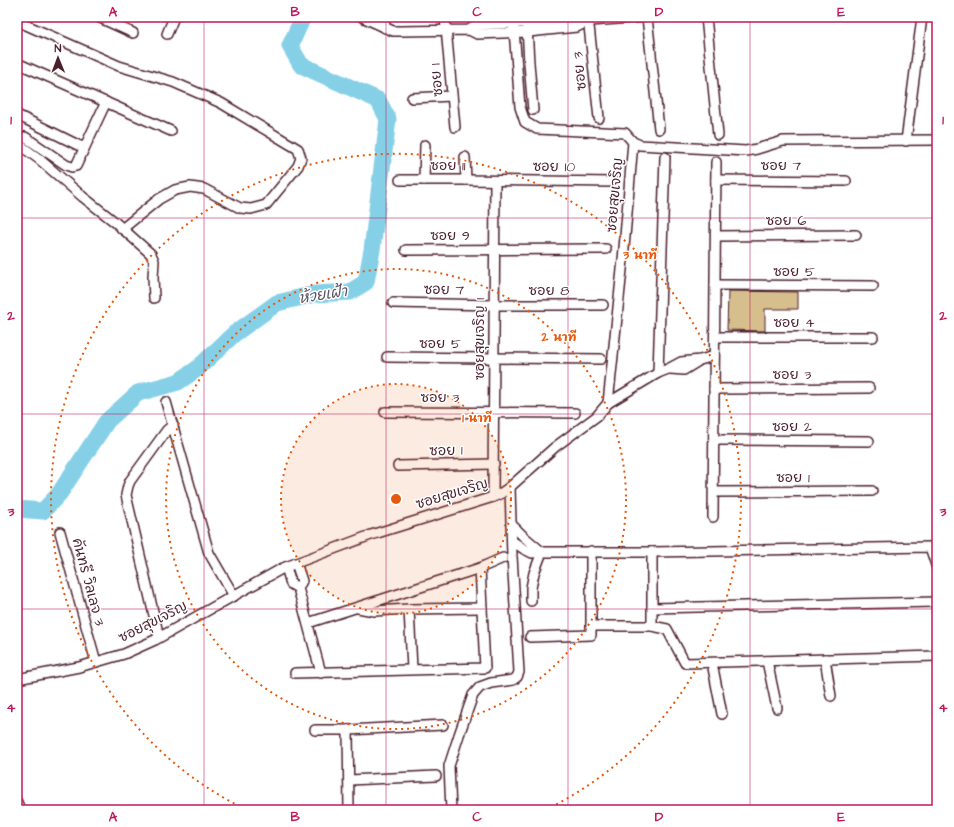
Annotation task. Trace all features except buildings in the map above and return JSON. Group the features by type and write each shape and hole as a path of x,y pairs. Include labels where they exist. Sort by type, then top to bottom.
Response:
{"street":[{"path":"98,17 133,32"},
{"path":"167,34 174,17"},
{"path":"362,17 392,31 469,30 476,25 514,25 588,19 647,17 659,129"},
{"path":"384,17 386,28"},
{"path":"445,17 446,31"},
{"path":"706,17 718,135"},
{"path":"906,141 922,17"},
{"name":"ซอย 3","path":"588,19 599,118"},
{"path":"17,21 119,66 173,82 221,103 298,149 301,158 298,166 266,205 251,209 240,208 204,189 190,187 175,190 159,200 122,229"},
{"path":"527,24 533,110"},
{"path":"514,25 520,107 525,122 537,129 625,133 633,142 640,145 746,151 783,141 937,140"},
{"name":"ซอย 1","path":"446,31 454,127"},
{"path":"17,63 171,131"},
{"path":"412,98 452,96"},
{"path":"25,137 66,165 72,167 76,166 106,102"},
{"path":"17,115 84,148"},
{"name":"ซอยสุขเจริญ","path":"17,679 79,667 124,654 159,637 286,567 371,535 493,497 510,488 555,447 597,416 608,403 623,260 633,142"},
{"path":"17,143 39,159 83,198 151,254 154,259 154,298"},
{"path":"424,180 425,145"},
{"path":"465,157 466,180"},
{"path":"658,373 665,157"},
{"path":"713,517 716,162"},
{"name":"ซอย 11","path":"400,180 495,181"},
{"name":"ซอย 7","path":"716,180 846,180"},
{"name":"ซอย 10","path":"495,181 613,182"},
{"name":"ซอยสุขเจริญ 1","path":"493,497 495,181"},
{"name":"ซอย 6","path":"716,236 856,235"},
{"path":"495,250 606,249"},
{"name":"ซอย 9","path":"406,250 495,250"},
{"name":"ซอย 5","path":"715,285 873,286"},
{"name":"ซอย 7","path":"393,303 494,305"},
{"name":"ซอย 8","path":"494,305 603,305"},
{"name":"ซอย 4","path":"715,337 872,337"},
{"path":"608,403 658,373 682,362 700,360 714,356"},
{"name":"ซอย 5","path":"387,357 494,358"},
{"path":"494,358 601,359"},
{"name":"ซอย 3","path":"714,389 869,388"},
{"path":"166,402 174,425 209,553 234,596"},
{"name":"ซอย 3","path":"385,412 494,412"},
{"path":"494,412 575,413"},
{"path":"159,637 126,495 130,481 167,430 174,425"},
{"name":"ซอย 2","path":"714,440 870,441"},
{"name":"ซอย 1","path":"398,466 494,464"},
{"path":"451,810 449,766 473,695 480,687 517,678 519,672 510,488"},
{"name":"ซอย 1","path":"714,492 872,491"},
{"path":"511,524 542,552"},
{"name":"คันทรี วิลเลจ 3","path":"60,532 96,662"},
{"path":"512,540 532,553 930,547 937,568"},
{"path":"530,637 591,636 591,551"},
{"path":"531,601 531,588 534,573 542,552"},
{"path":"652,552 652,626"},
{"path":"308,623 480,568 503,558"},
{"path":"296,563 302,581 298,588"},
{"path":"286,567 291,584 298,588 321,673"},
{"path":"296,673 485,668 480,568"},
{"path":"652,608 937,602"},
{"path":"355,608 374,611 482,608"},
{"path":"409,609 412,669"},
{"path":"591,626 652,626 667,629 685,663 937,656"},
{"path":"825,659 831,696"},
{"path":"767,661 777,708"},
{"path":"712,663 722,714"},
{"path":"315,730 348,730 443,725"},
{"path":"348,730 349,810"},
{"path":"349,780 436,776"},
{"path":"17,802 20,810"}],"waterway":[{"name":"ห้วยเฝ้า","path":"17,509 43,511 59,494 107,421 138,393 178,382 197,369 234,334 277,303 315,294 350,292 366,282 372,250 388,119 378,100 301,65 290,46 303,17"}]}
